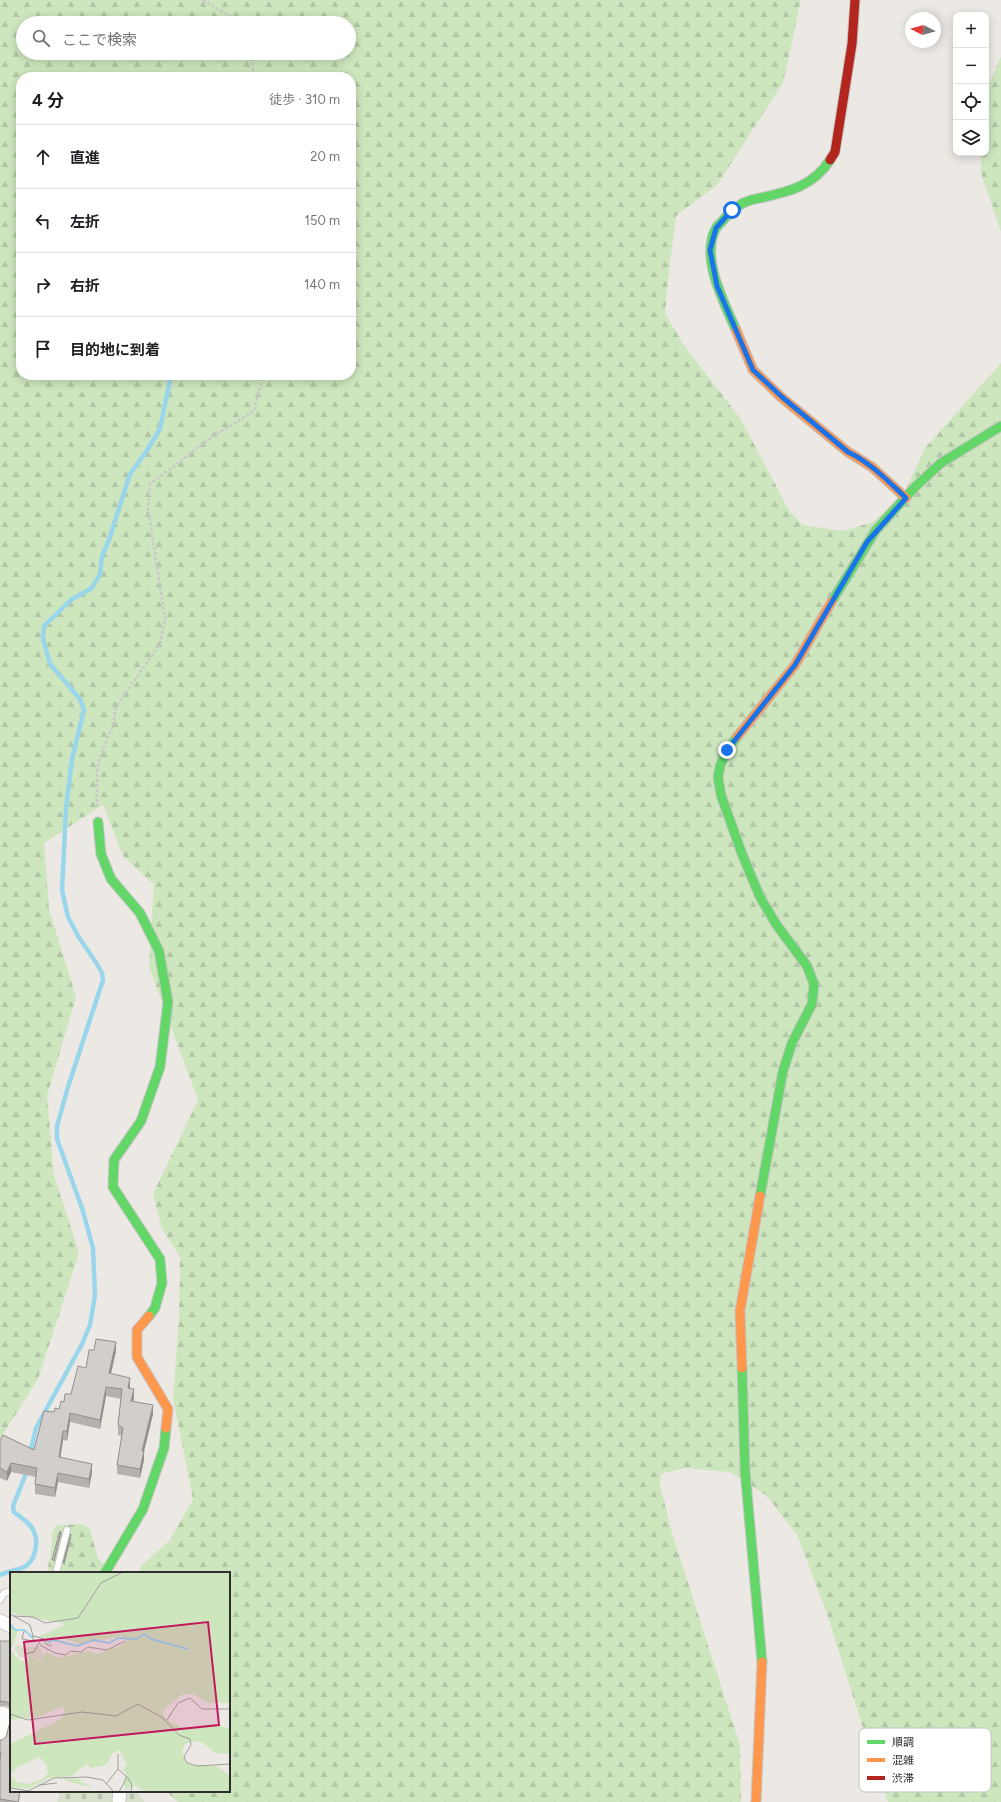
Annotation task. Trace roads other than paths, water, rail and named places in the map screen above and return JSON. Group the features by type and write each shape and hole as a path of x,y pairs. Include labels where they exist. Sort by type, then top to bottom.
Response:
{"street":[{"path":"855,0 852,44 835,152 824,170 807,184 771,196 750,201 732,210 716,228 710,250 717,286 753,370 782,397 848,452 861,458 876,469 906,498"},
{"path":"756,1802 762,1662 746,1470 740,1311 774,1114 785,1064 792,1042 808,1011 814,991 814,982 807,966 791,946 767,909 749,872 721,795 718,785 718,774 721,760 727,750 795,665 867,542 906,498 941,463 1001,426"},
{"path":"98,822 101,854 111,879 140,913 159,951 168,1002 160,1067 141,1121 114,1160 113,1188 160,1259 162,1283 155,1308 137,1330 137,1357 168,1409 164,1448 143,1509 106,1572"},
{"path":"0,1621 10,1626"},
{"path":"0,1713 5,1714 0,1737"}],"lane":[{"path":"56,1572 67,1530"},
{"path":"0,1600 4,1593 10,1591"}],"waterway":[{"path":"30,1454 36,1428 82,1344 90,1325 95,1295 93,1248 82,1208 57,1139 57,1126 68,1087 103,980 102,973 78,936 68,917 62,890 66,808 72,759 84,710 80,699 50,664 43,639 44,626 72,599 92,588 100,574 102,556 109,540 130,474 160,429 170,380"},
{"path":"0,1575 24,1567 31,1561 35,1551 36,1541 33,1529 14,1512 13,1506 27,1471"}]}
